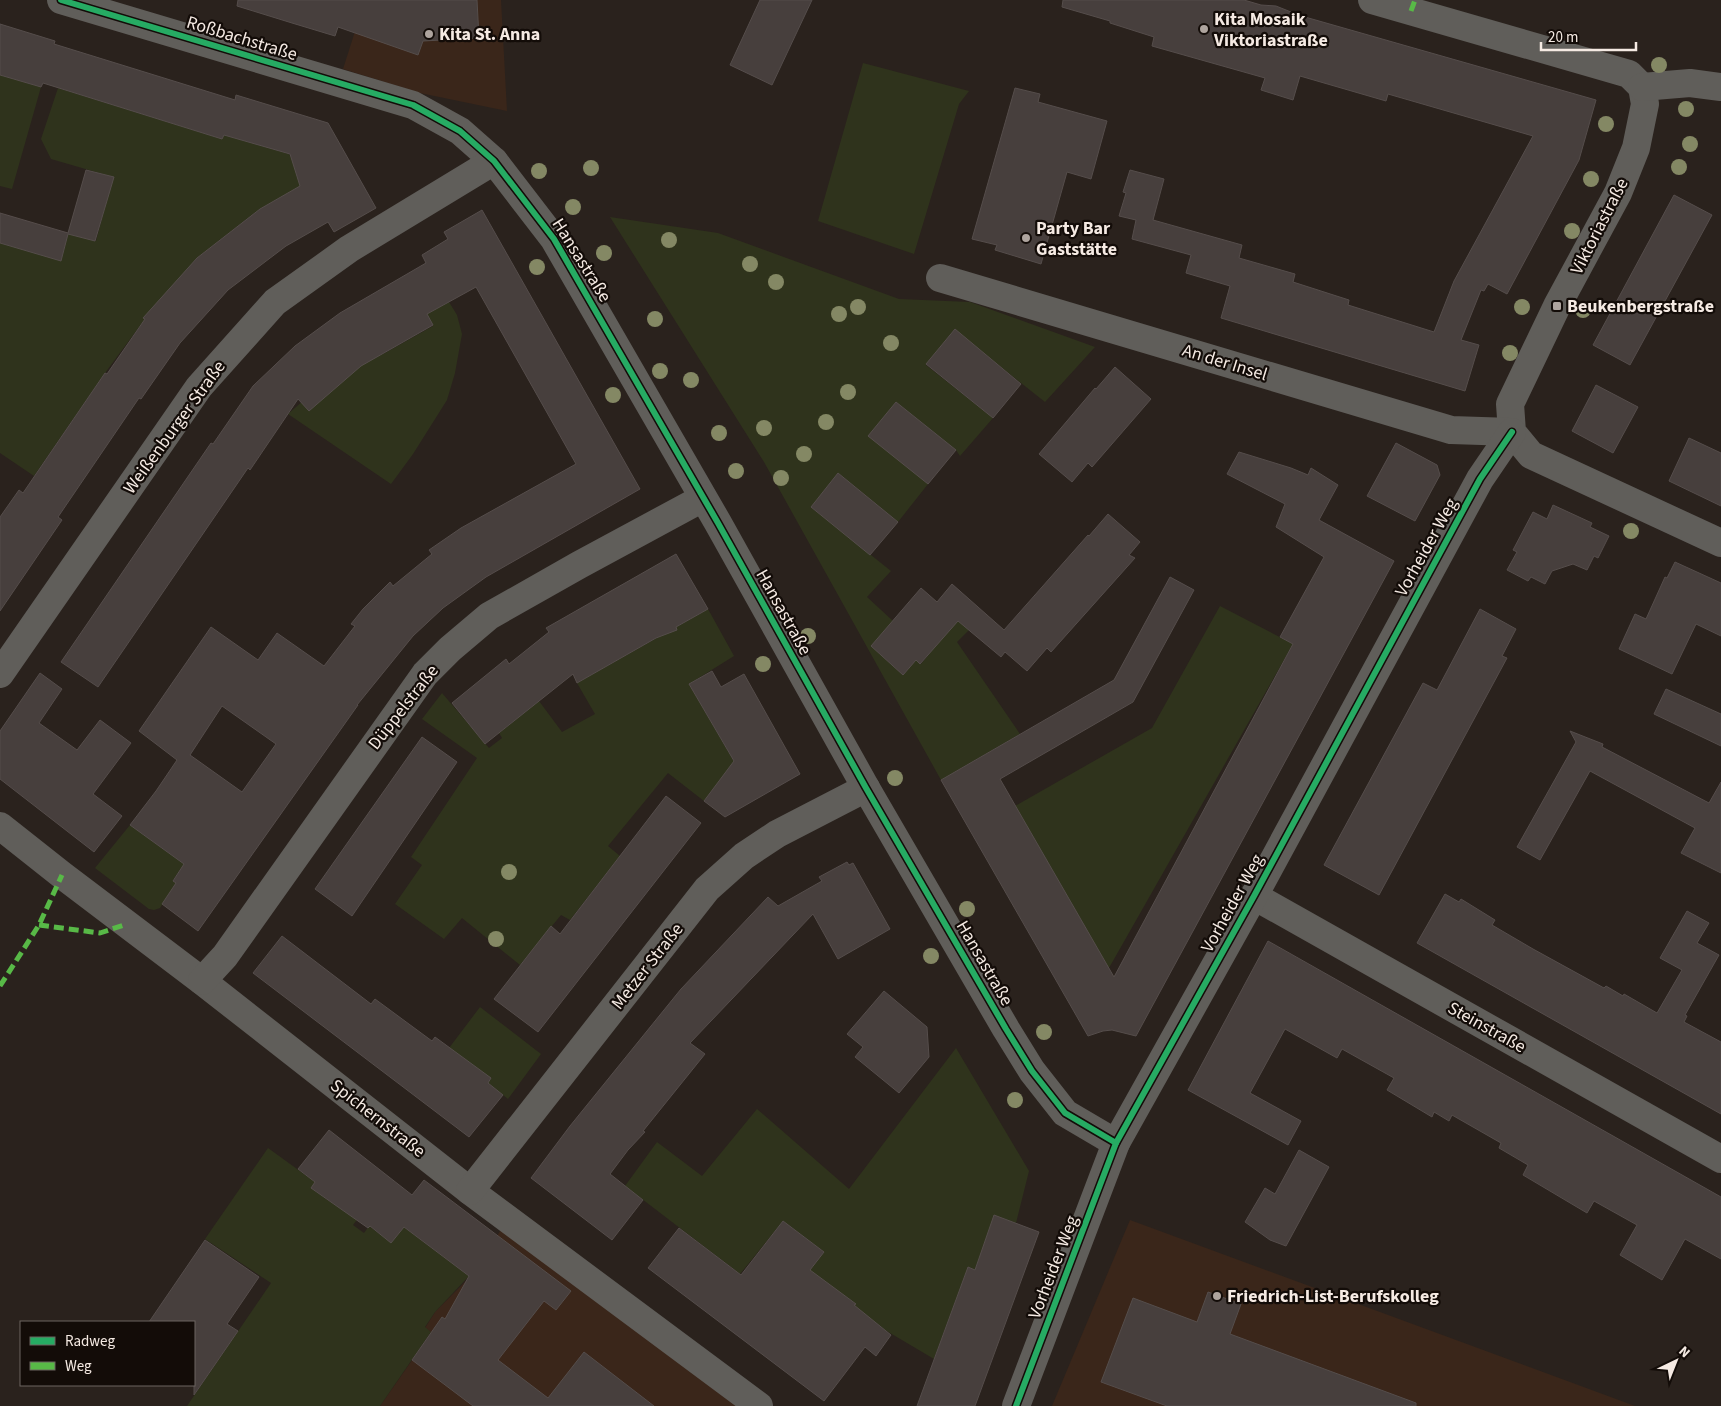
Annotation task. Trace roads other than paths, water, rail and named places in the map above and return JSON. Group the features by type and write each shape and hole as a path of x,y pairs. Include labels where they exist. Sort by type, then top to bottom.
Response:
{"street":[{"name":"Roßbachstraße","path":"62,0 413,105"},
{"path":"1372,0 1628,74 1642,87 1690,83 1721,87"},
{"name":"Viktoriastraße","path":"1512,432 1510,404 1557,306 1618,193 1636,148 1645,104 1642,87"},
{"name":"Hansastraße","path":"413,105 460,131 494,161 554,239 703,498 866,788 1032,1071 1065,1113 1116,1143"},
{"name":"Weißenburger Straße","path":"0,674 199,387 275,302 349,249 494,161"},
{"name":"An der Insel","path":"940,278 1451,430 1512,432"},
{"path":"1512,432 1531,455 1721,543"},
{"name":"Vorheider Weg","path":"1016,1406 1116,1143 1254,896 1480,479 1512,432"},
{"name":"Düppelstraße","path":"202,981 225,956 425,674 450,649 489,616 703,498"},
{"name":"Metzer Straße","path":"470,1191 707,890 744,856 777,834 866,788"},
{"name":"Spichernstraße","path":"0,826 470,1191 759,1406"},
{"name":"Steinstraße","path":"1254,896 1721,1158"}],"place":[{"name":"Kita Mosaik Viktoriastraße","path":"1204,29"},
{"name":"Kita St. Anna","path":"429,34"},
{"name":"Party Bar Gaststätte","path":"1026,238"},
{"name":"Beukenbergstraße","path":"1557,306"},
{"name":"Friedrich-List-Berufskolleg","path":"1217,1296"}]}
